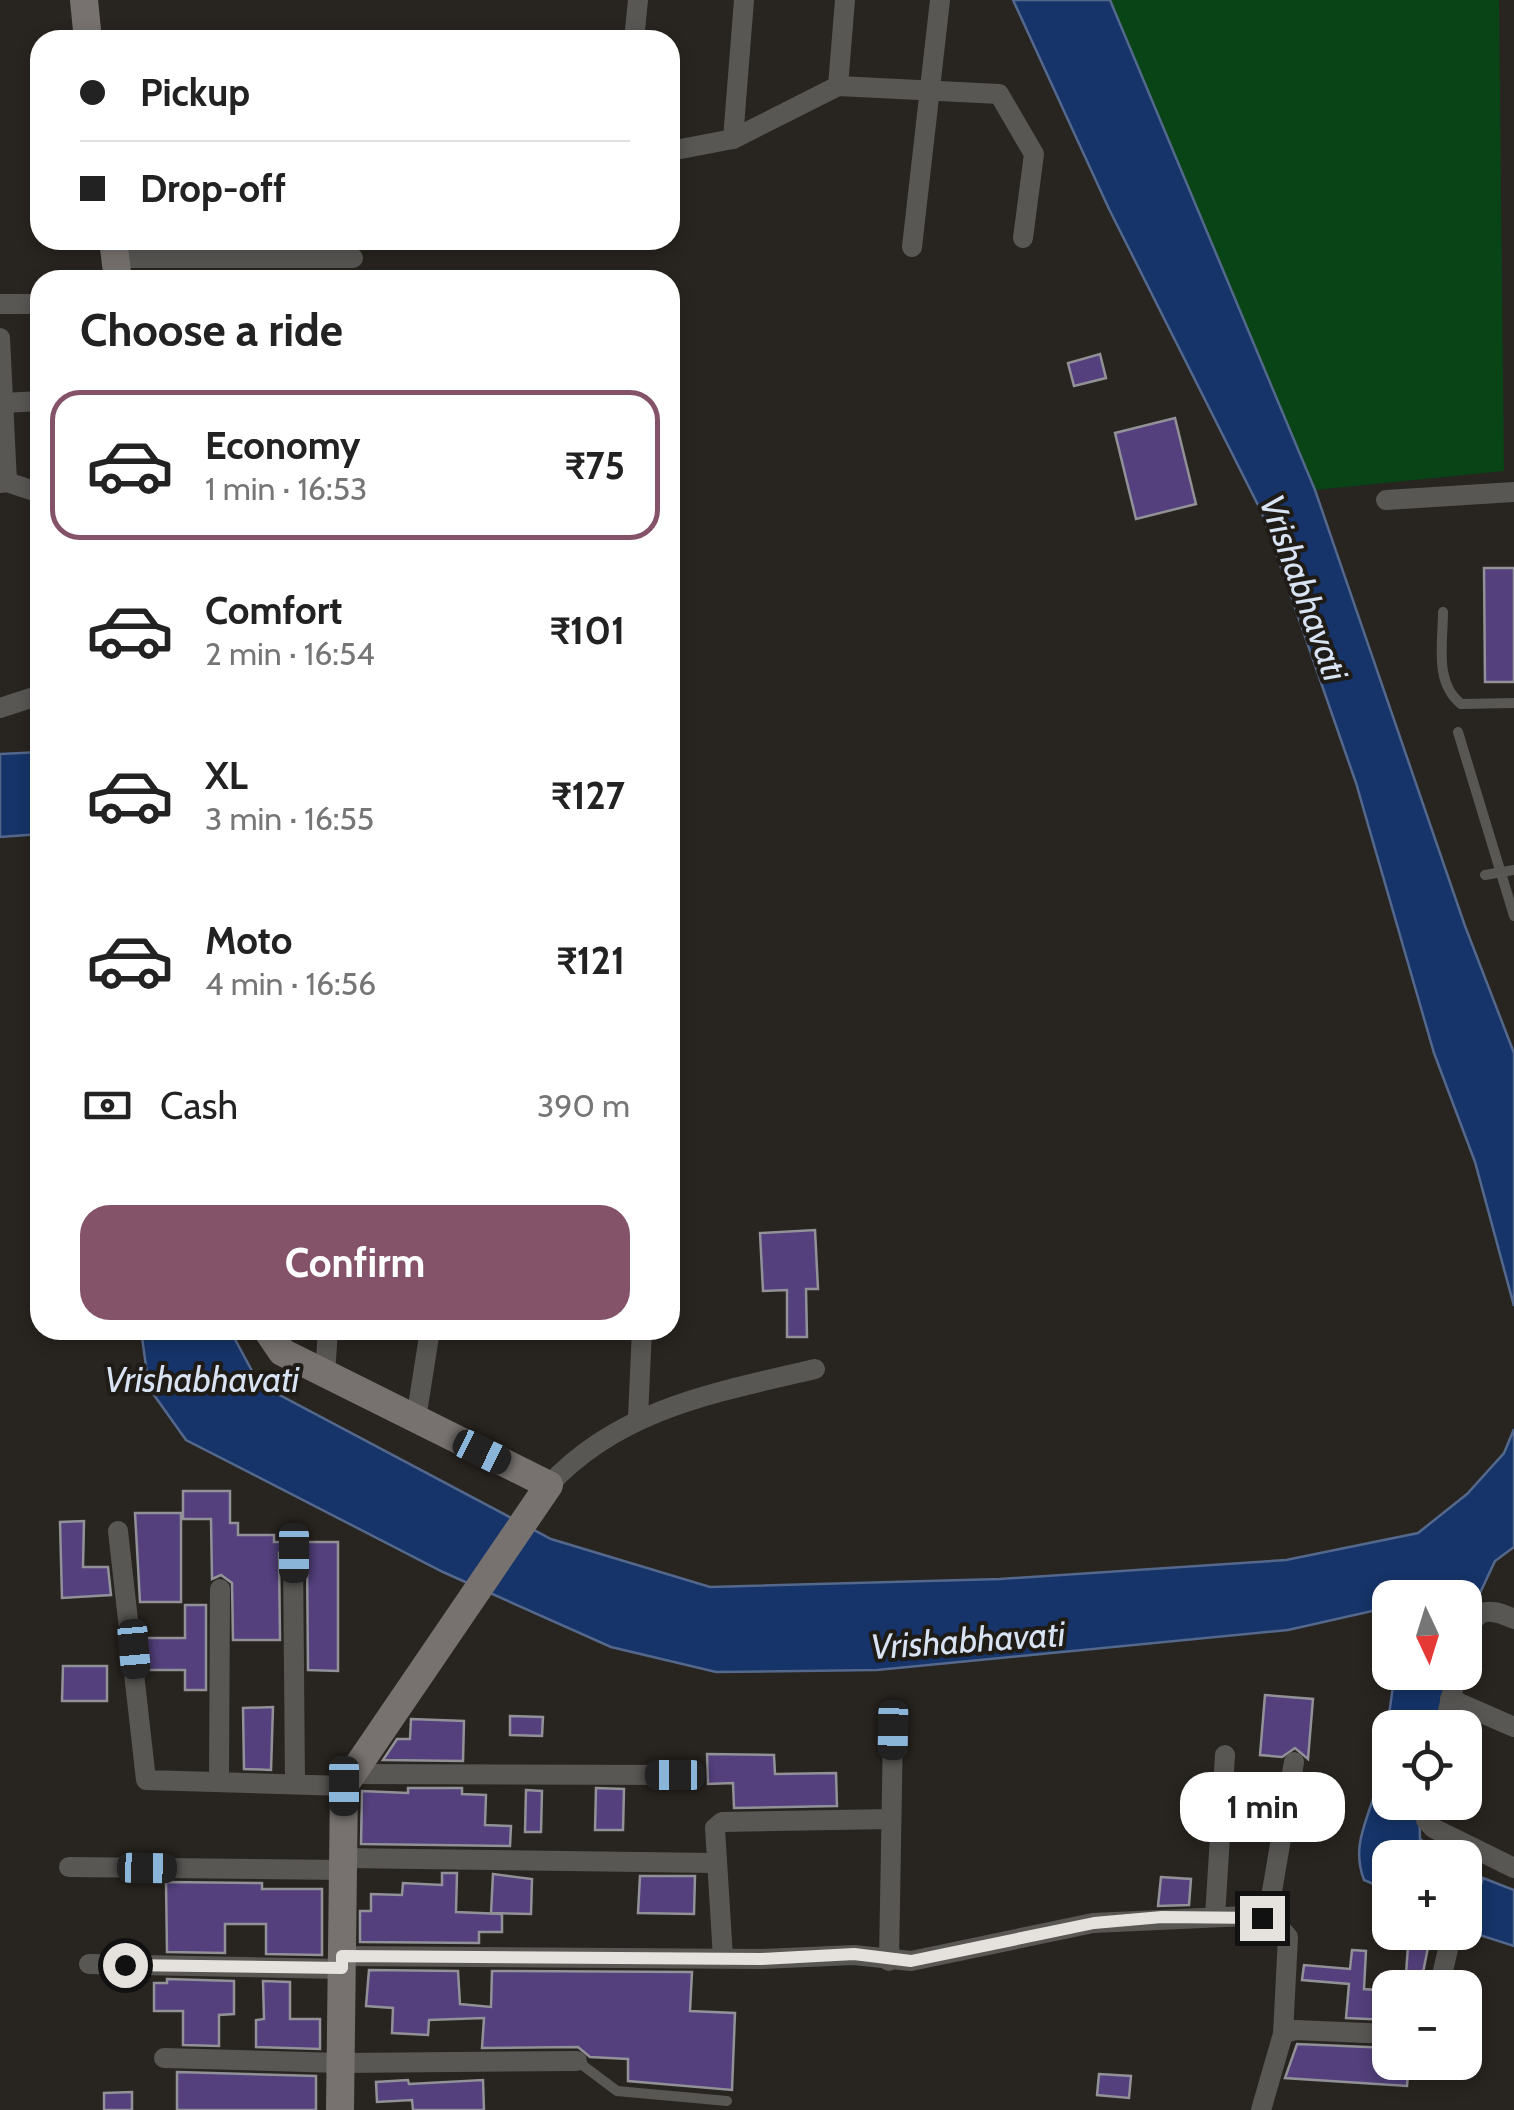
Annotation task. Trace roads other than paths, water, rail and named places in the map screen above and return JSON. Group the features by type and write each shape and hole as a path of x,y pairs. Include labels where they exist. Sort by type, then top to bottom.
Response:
{"street":[{"path":"84,0 87,30"},
{"path":"635,30 638,0"},
{"path":"734,139 744,0"},
{"path":"838,86 845,0"},
{"path":"912,247 940,0"},
{"path":"680,149 734,139 838,86 999,94 1034,154 1023,238"},
{"path":"116,259 353,258"},
{"path":"0,304 30,304"},
{"path":"0,338 4,482 30,490"},
{"path":"3,403 30,402"},
{"path":"1386,500 1514,492"},
{"path":"0,708 30,699"},
{"path":"274,1340 282,1352 546,1489"},
{"path":"325,1374 327,1340"},
{"path":"416,1419 428,1340"},
{"path":"638,1417 642,1340"},
{"path":"340,2110 346,1780 406,1690 455,1628 546,1489 565,1468 638,1417 672,1404 815,1369"},
{"path":"118,1531 146,1780 295,1783 675,1775"},
{"path":"294,1553 295,1783"},
{"path":"219,1782 220,1589"},
{"path":"1482,1611 1492,1609 1514,1619"},
{"path":"1448,1710 1452,1690"},
{"path":"1450,1699 1514,1728"},
{"path":"890,1961 893,1730"},
{"path":"1215,1918 1225,1754"},
{"path":"1268,1915 1294,1762"},
{"path":"723,1958 713,1835 722,1822 892,1819"},
{"path":"1426,1820 1445,1840"},
{"path":"68,1867 715,1862"},
{"path":"1482,1866 1514,1868"},
{"path":"89,1964 854,1954 911,1961 1094,1923 1268,1915"},
{"path":"1261,2110 1283,2034 1288,1937 1268,1915"},
{"path":"1283,2034 1295,2030 1372,2033"},
{"path":"164,2058 341,2063 576,2060"}],"lane":[{"path":"1443,612 1443,684 1450,695 1461,704 1514,703"},
{"path":"1458,732 1514,916"},
{"path":"1485,875 1514,870"},
{"path":"576,2060 617,2091 727,2101"}],"water":[{"name":"Vrishabhavati","path":"1013,0 1110,0 1315,490 1465,926 1514,1053 1514,1306 1475,1162 1434,1053 1356,783 1262,513 1109,209"},
{"path":"30,752 30,835 0,837 0,754"},
{"name":"Vrishabhavati","path":"142,1340 235,1340 259,1384 551,1539 710,1587 1000,1579 1286,1560 1418,1533 1467,1494 1504,1453 1514,1429 1514,1547 1495,1561 1482,1589 1482,1580 1372,1580 1372,1611 1288,1630 877,1670 716,1672 611,1647 443,1572 186,1440 149,1388"},
{"path":"1392,1690 1445,1690 1440,1710 1389,1710"},
{"path":"1372,1802 1372,1820 1419,1820 1421,1840 1372,1840 1372,1883 1364,1880 1360,1868 1362,1834"},
{"path":"1483,1878 1514,1890 1514,1946 1482,1936"}]}
